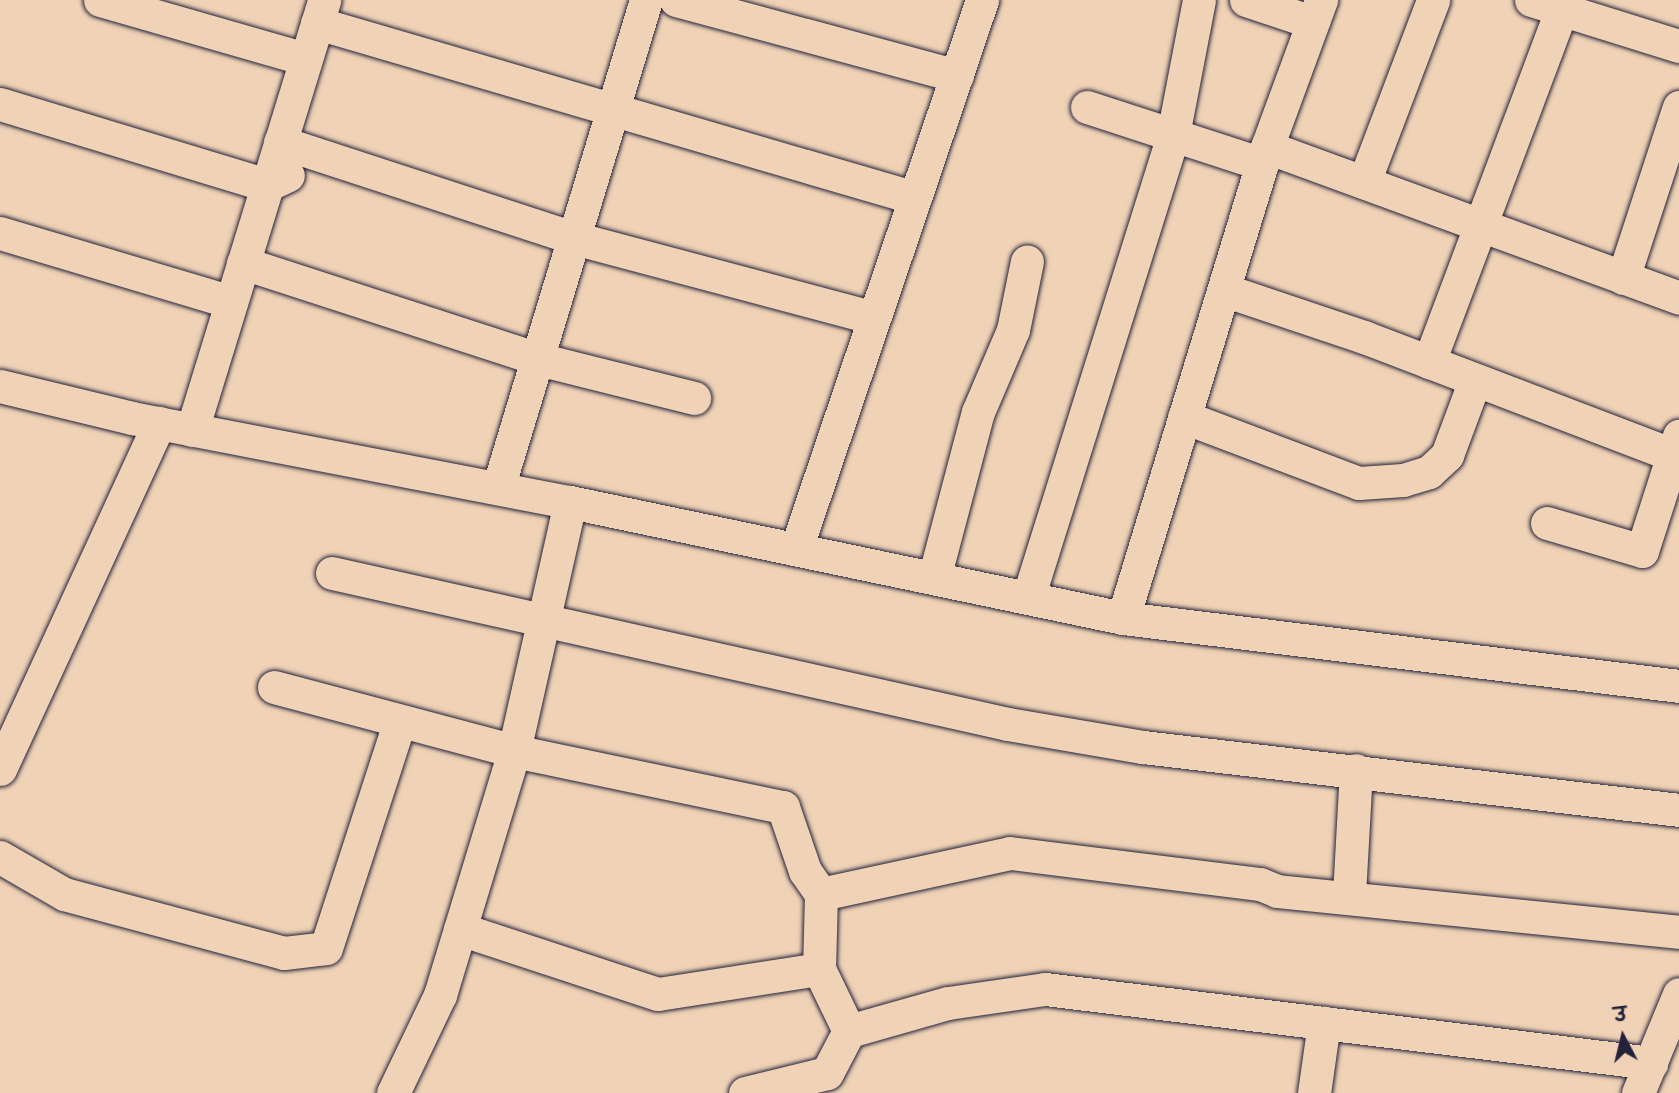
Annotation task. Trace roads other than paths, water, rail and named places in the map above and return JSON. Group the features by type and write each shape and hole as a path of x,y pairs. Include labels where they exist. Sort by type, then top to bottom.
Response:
{"street":[{"path":"100,0 306,58"},
{"path":"498,488 646,0"},
{"path":"676,0 957,76"},
{"path":"796,550 982,0"},
{"path":"1028,598 1172,135 1199,0"},
{"path":"1123,618 1264,155 1317,11 1246,0"},
{"path":"1364,183 1433,0"},
{"path":"1429,362 1480,225 1546,5 1608,12 1679,46"},
{"path":"192,430 321,12 612,113 915,198"},
{"path":"0,104 267,185 325,157"},
{"path":"1087,107 1172,135 1264,155 1364,183 1679,298"},
{"path":"1623,278 1679,107"},
{"path":"280,142 575,238 874,318"},
{"path":"0,233 231,302"},
{"path":"934,578 978,412 1013,330 1027,261"},
{"path":"243,263 538,359 694,398"},
{"path":"1224,290 1475,380 1676,446 1667,512 1642,551 1547,523"},
{"path":"1184,417 1359,483 1403,480 1429,472 1447,455 1475,380"},
{"path":"0,386 192,430 570,502 1123,618 1679,685"},
{"path":"0,769 159,423"},
{"path":"393,1093 440,995 514,751 570,502"},
{"path":"332,573 1008,724 1143,747 1679,810"},
{"path":"274,687 399,723 514,751 783,807 804,871 821,894 819,970 849,1031"},
{"path":"0,857 77,897 284,953 326,948 399,723"},
{"path":"1349,895 1356,770"},
{"path":"821,894 1010,853 1260,884 1277,891 1349,895 1679,932"},
{"path":"460,929 658,994 819,970"},
{"path":"745,1093 827,1073 849,1031 948,1003 1045,989 1324,1023 1645,1078 1679,994"},
{"path":"1314,1093 1324,1023"}]}
